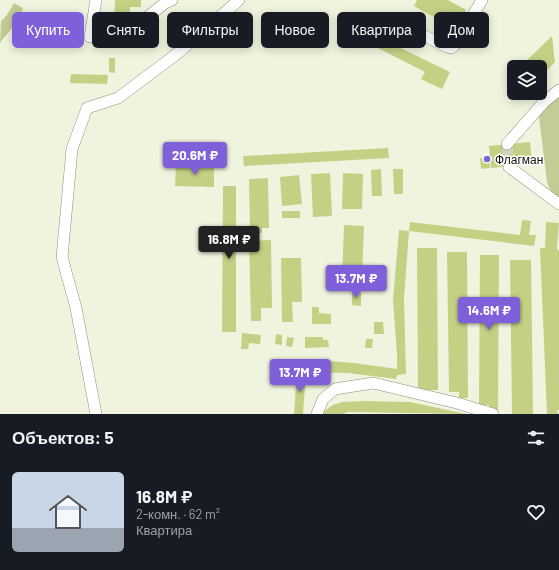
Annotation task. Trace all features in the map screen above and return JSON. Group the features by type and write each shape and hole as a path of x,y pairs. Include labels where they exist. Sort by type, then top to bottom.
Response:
{"lane":[{"path":"96,0 90,37 128,34 145,19 172,0"},
{"path":"96,414 76,308 62,257 72,149 87,108 118,98 178,53 239,0"},
{"path":"426,36 452,48 482,0"},
{"path":"507,144 544,102 559,90"},
{"path":"509,166 559,204"},
{"path":"317,414 324,399 335,389 373,383 493,414"}],"green space":[{"path":"14,3 23,8 21,12 12,12 12,28 0,43 1,21 7,15"},
{"path":"559,97 559,196 554,194 547,182 539,117 542,111"}],"building":[{"path":"115,0 141,0 141,7 130,7 130,12 115,12"},
{"path":"417,0 448,0 466,10 465,12 434,12 434,17 414,6"},
{"path":"552,36 555,62 547,70 547,60 527,60"},
{"path":"378,48 401,48 450,72 442,89 421,79 425,72"},
{"path":"109,58 115,58 115,73 109,72"},
{"path":"71,74 108,75 107,84 70,83"},
{"path":"530,142 532,164 491,168 489,146"},
{"path":"388,148 389,158 244,166 243,156"},
{"path":"489,157 490,168 481,169 480,158"},
{"path":"176,164 214,165 214,187 175,186"},
{"path":"381,169 382,196 372,196 371,170"},
{"path":"393,169 403,169 403,194 394,194"},
{"path":"330,173 332,216 313,217 311,174"},
{"path":"343,173 363,174 362,209 342,209"},
{"path":"299,175 302,204 282,206 280,177"},
{"path":"268,178 269,228 262,228 262,233 250,233 249,179"},
{"path":"223,186 236,186 236,332 222,332"},
{"path":"282,211 300,211 300,218 282,218"},
{"path":"522,220 531,221 529,235 536,235 534,246 409,231 410,222 520,235"},
{"path":"546,222 559,223 557,248 559,251 558,414 547,414 540,248 545,248"},
{"path":"344,225 364,226 362,280 342,279"},
{"path":"399,230 409,231 404,299 406,374 397,375 396,379 348,373 306,372 306,359 354,363 397,369 393,300"},
{"path":"271,240 272,308 261,308 261,321 251,321 249,241"},
{"path":"417,248 437,248 438,390 418,390"},
{"path":"447,252 467,252 468,398 459,398 459,392 449,392"},
{"path":"480,255 499,255 498,410 489,410 489,405 479,405"},
{"path":"281,258 301,258 302,302 292,302 293,322 282,322"},
{"path":"510,260 531,260 533,414 512,414"},
{"path":"352,292 361,293 361,306 352,305"},
{"path":"312,307 319,307 319,313 331,314 331,324 312,324"},
{"path":"374,322 383,322 384,334 374,334"},
{"path":"242,333 261,335 260,344 249,343 248,349 241,349"},
{"path":"276,334 282,335 282,345 275,344"},
{"path":"287,337 294,338 292,347 286,346"},
{"path":"305,337 323,337 323,340 328,340 329,347 305,348"},
{"path":"366,339 373,339 372,348 365,348"},
{"path":"297,371 306,372 303,414 294,414"},
{"path":"342,402 410,402 466,414 348,412 343,414 322,414 333,405"}],"tunnel":[{"path":"507,144 509,167"}],"place":[{"name":"Флагман","path":"487,159"}]}
